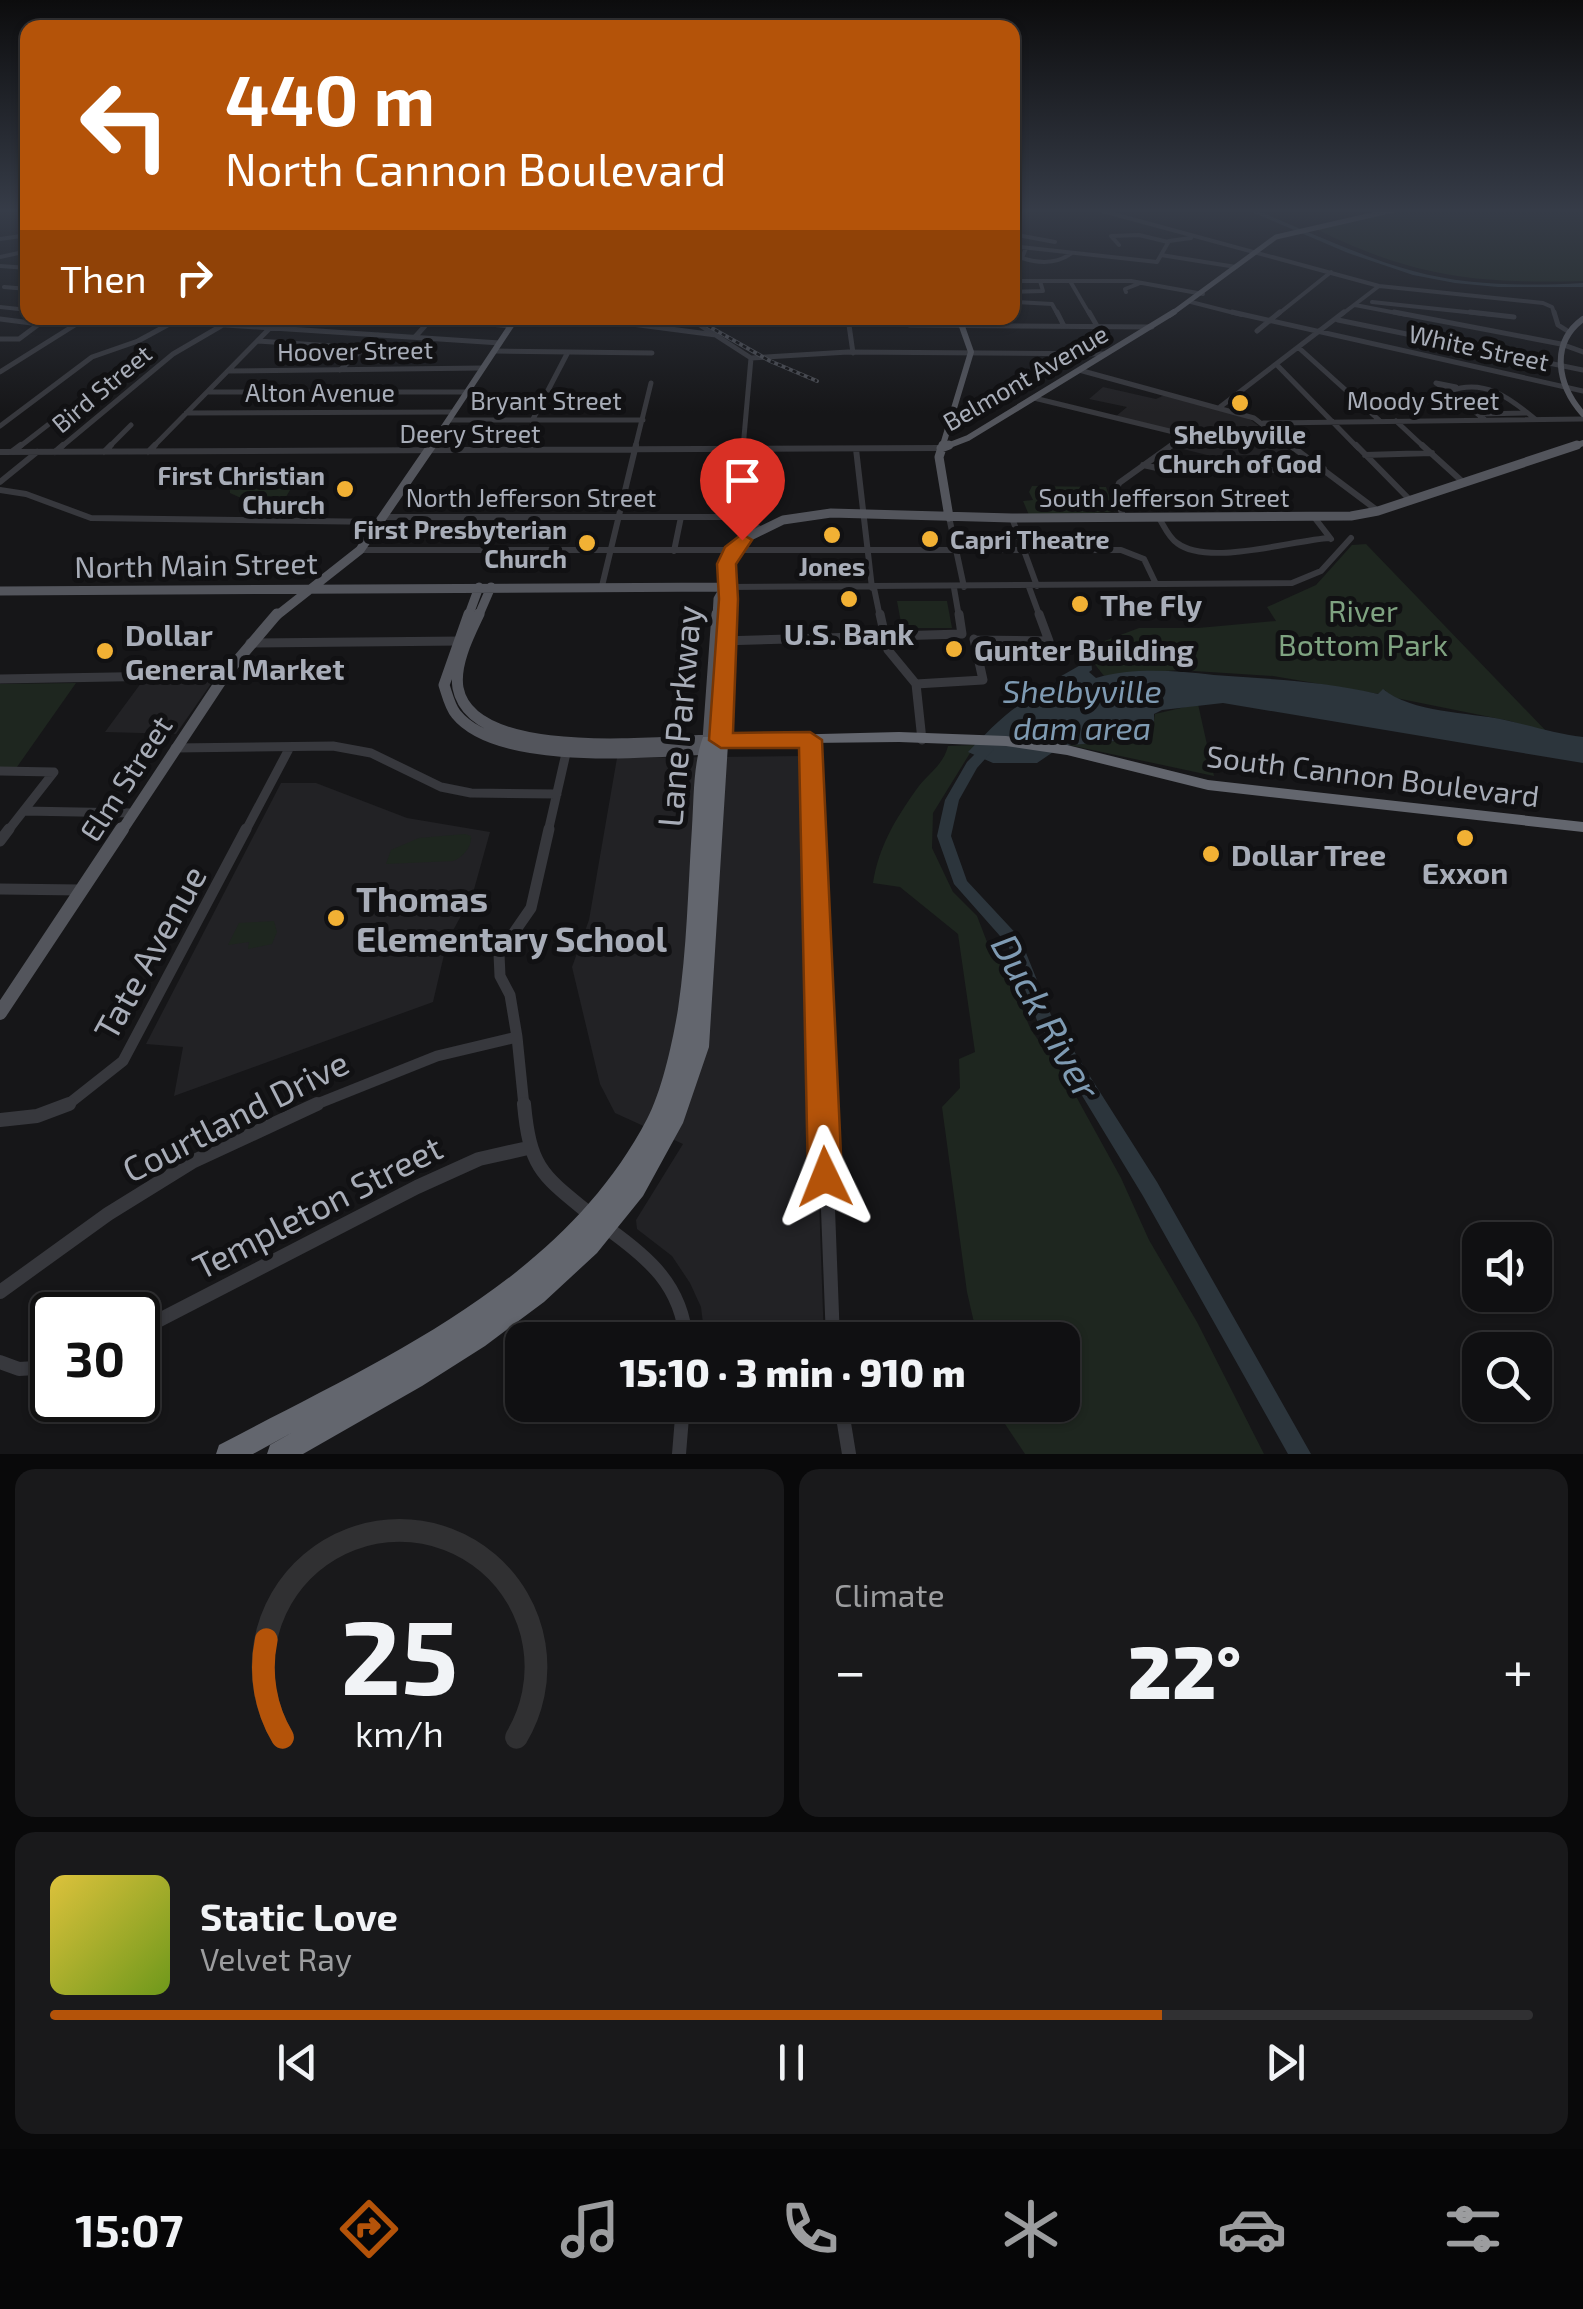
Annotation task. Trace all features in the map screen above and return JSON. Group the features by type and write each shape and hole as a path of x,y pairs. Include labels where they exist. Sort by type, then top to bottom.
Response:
{"highway":[{"name":"South Cannon Boulevard","path":"714,745 947,739 1036,744 1208,785 1583,827"},
{"name":"Lane Parkway","path":"279,1454 516,1313 601,1223 653,1131 682,1042 714,745"},
{"name":"Lane Parkway","path":"228,1454 436,1339 512,1291 601,1223"}],"main road":[{"name":"Belmont Avenue","path":"939,460 962,442 1191,302 1224,277"},
{"path":"1583,319 1566,330 1561,344 1563,385 1569,400 1583,416"},
{"name":"Elm Street","path":"0,1013 224,675 283,608 360,550 511,325"},
{"path":"731,551 760,529 809,514 949,517 939,460 972,352 962,325"},
{"path":"942,443 962,442"},
{"name":"South Jefferson Street","path":"949,517 1314,517 1378,511 1583,443"},
{"name":"Lane Parkway","path":"714,745 731,551"},
{"path":"485,587 444,686 446,702 458,718 500,743 714,745"},
{"name":"North Main Street","path":"0,591 725,587"}],"street":[{"path":"1064,277 1096,326"},
{"path":"1257,332 1324,277"},
{"path":"1347,277 1379,286 1550,305 1558,325 1566,330"},
{"path":"1020,281 1124,280 1203,294"},
{"path":"1020,292 1042,291 1040,281"},
{"path":"1126,292 1140,282"},
{"path":"1220,407 1379,286"},
{"path":"4,287 20,288"},
{"path":"1507,299 1520,336"},
{"path":"1020,302 1052,304 1064,326"},
{"name":"White Street","path":"1191,302 1583,391"},
{"path":"1358,303 1514,317"},
{"path":"1358,303 1561,344 1583,352"},
{"path":"1338,320 1583,370"},
{"path":"1020,324 1152,327"},
{"path":"0,342 20,338 38,325"},
{"path":"0,372 75,325"},
{"path":"0,426 92,357 138,341 168,325"},
{"name":"Bird Street","path":"56,452 173,354 221,325"},
{"path":"235,325 568,352 652,353"},
{"path":"415,337 426,325"},
{"path":"641,325 716,335"},
{"path":"700,325 751,358 850,352 1106,354"},
{"path":"847,325 850,352"},
{"path":"148,452 270,328"},
{"path":"340,370 378,335"},
{"path":"258,341 362,348"},
{"path":"1299,348 1380,421"},
{"path":"532,420 568,352"},
{"path":"751,358 737,517 760,529"},
{"path":"1277,365 1411,500"},
{"name":"Hoover Street","path":"228,371 482,368"},
{"path":"1079,370 1220,407 1263,424 1378,511"},
{"path":"602,586 651,383"},
{"path":"1485,420 1453,389 1492,390 1536,420"},
{"path":"208,392 467,392"},
{"path":"1034,398 1186,435 1115,490 1124,518"},
{"name":"Alton Avenue","path":"186,413 451,416"},
{"path":"1477,414 1528,413"},
{"name":"Bryant Street","path":"451,416 642,420"},
{"name":"Moody Street","path":"1263,424 1583,416"},
{"path":"1396,421 1464,483"},
{"path":"11,452 49,424"},
{"path":"104,452 132,425"},
{"name":"Deery Street","path":"0,452 744,451 942,443"},
{"path":"856,449 882,637 891,662 916,684 922,740"},
{"path":"0,482 37,452"},
{"path":"1365,455 1432,453"},
{"path":"1143,465 1176,472 1324,469"},
{"name":"North Jefferson Street","path":"0,490 37,495 77,516 91,518 737,517"},
{"path":"674,552 680,517"},
{"path":"949,517 956,550 962,634"},
{"path":"1314,517 1340,549"},
{"path":"721,641 962,634 975,640 1048,641 1012,518"},
{"path":"1159,518 1174,542 1192,551 1270,550 1308,538 1330,538"},
{"path":"873,588 1292,583 1322,570 1350,538"},
{"path":"360,550 1134,552 1144,559 1156,584"},
{"name":"North Main Street","path":"725,587 873,588"},
{"path":"916,684 984,680 975,640"},
{"path":"250,643 464,641"},
{"path":"0,679 224,675"},
{"path":"811,745 832,1322"},
{"path":"175,748 333,746 370,753 441,786 471,793 556,794"},
{"path":"568,746 531,908 500,954 500,976 510,995 518,1037 528,1148 546,1178 646,1254 671,1287 686,1322"},
{"name":"Tate Avenue","path":"0,1120 37,1116 66,1106 123,1060 290,747"},
{"path":"0,771 54,772 0,841"},
{"path":"24,811 132,813"},
{"path":"0,889 81,890"},
{"name":"Courtland Drive","path":"0,1292 108,1214 192,1162 355,1086 437,1056 518,1037"},
{"name":"Templeton Street","path":"160,1320 417,1187 479,1159 528,1148"},
{"path":"0,1362 30,1368"},
{"path":"679,1454 681,1422"},
{"path":"845,1422 850,1454"}],"shaded area":[{"path":"1103,387 1156,399 1167,394 1221,409 1251,420 1294,454 1211,456 1175,447 1186,434 1115,417 1127,407 1089,399"},
{"path":"215,678 176,734 105,732 144,679"},
{"path":"803,756 823,1322 703,1322 690,1283 672,1256 637,1229 636,1220 683,1144 615,1113 600,1084 572,967 589,920 617,758"},
{"name":"Thomas Elementary School","path":"281,783 316,783 407,818 490,832 473,893 447,942 433,1002 174,1096 183,1047 146,1044"}],"green space":[{"path":"1464,277 1583,277 1583,281"},
{"path":"301,472 281,505 252,503 230,493 229,481 234,473"},
{"path":"1032,486 1106,487 1115,512 1029,515 1023,501 1033,500 1029,492"},
{"name":"River Bottom Park","path":"1366,544 1548,733 1510,721 1391,697 1385,690 1379,694 1273,676 1178,670 1104,676 1083,649 1139,628 1198,628 1276,621 1267,607 1316,585 1352,545"},
{"path":"897,601 947,601 952,628 902,628"},
{"path":"76,683 17,767 0,768 0,684"},
{"path":"1198,704 1214,776 1069,745 1125,740 1153,726 1155,714"},
{"path":"975,745 933,813 932,848 953,892 977,916 1031,1030 1067,1080 1121,1178 1149,1240 1197,1322 1264,1454 1025,1454 1004,1422 1080,1422 1080,1322 974,1322 942,1107 960,1088 959,1059 975,1052 958,934 900,887 873,883 879,857 895,823 943,759 948,746"},
{"path":"471,836 468,848 453,861 386,864 391,850 419,838"},
{"path":"274,921 277,932 272,944 248,949 249,942 228,945 239,923"}],"water":[{"name":"Shelbyville dam area","path":"1091,659 1089,672 1096,678 1125,672 1170,671 1317,683 1378,694 1383,689 1425,707 1583,737 1583,763 1223,703 1162,710 1154,714 1154,726 1125,740 1062,746 1037,763 993,763 968,752 1017,706 1053,689 1056,679"}],"waterway":[{"name":"Duck River","path":"1429,277 1498,285 1583,285"},
{"name":"Duck River","path":"988,749 972,765 952,800 944,836 961,884 1015,942 1044,1018 1150,1189 1300,1454"}],"railway":[{"path":"706,325 770,361 817,381"}],"place":[{"name":"Shelbyville Church of God","path":"1240,403"},
{"name":"First Christian Church","path":"345,489"},
{"name":"Jones","path":"832,535"},
{"name":"Capri Theatre","path":"930,539"},
{"name":"First Presbyterian Church","path":"587,543"},
{"name":"U.S. Bank","path":"849,599"},
{"name":"The Fly","path":"1080,604"},
{"name":"Gunter Building","path":"954,649"},
{"name":"Dollar General Market","path":"105,651"},
{"name":"Exxon","path":"1465,838"},
{"name":"Dollar Tree","path":"1211,854"},
{"name":"Thomas Elementary School","path":"336,918"}],"route":[{"path":"742,540 731,551 726,564 721,740 810,740 825,1177"}]}
